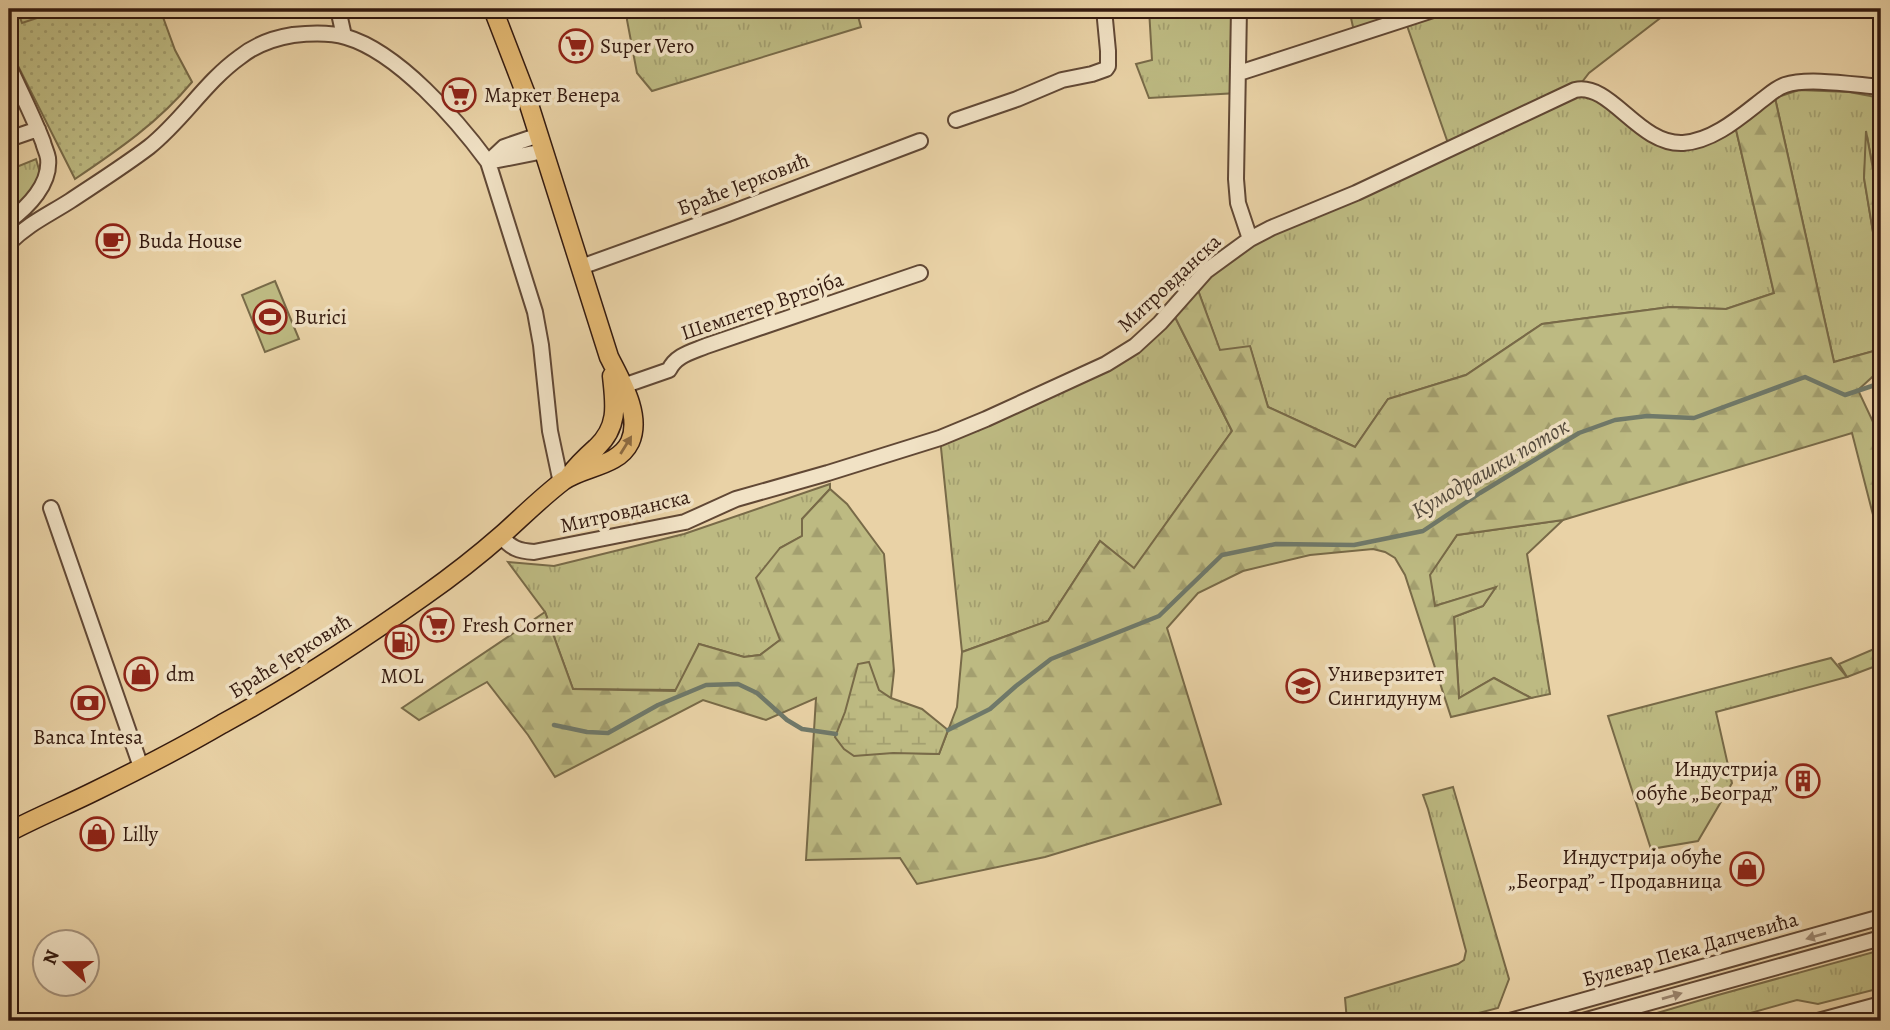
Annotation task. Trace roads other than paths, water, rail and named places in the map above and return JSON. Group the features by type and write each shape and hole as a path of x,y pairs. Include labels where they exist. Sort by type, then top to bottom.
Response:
{"main road":[{"name":"Браће Јерковић","path":"492,9 525,92 610,357 632,410 634,428 626,450 618,457 565,480"},
{"name":"Браће Јерковић","path":"9,832 96,791 224,724 342,652 426,595 501,536 565,480 608,435 612,426 615,398 610,357"}],"street":[{"path":"338,9 344,36"},
{"path":"956,120 1062,80 1106,69 1108,51 1104,9"},
{"path":"1239,9 1236,179 1238,203 1250,239"},
{"path":"1238,73 1436,9"},
{"path":"9,243 27,226 70,201 151,145 186,113 224,68 258,45 309,33 344,36 366,45 400,67 439,105 488,162 535,312 550,431 565,480"},
{"path":"9,66 48,157 47,170 38,190 27,206 9,221"},
{"name":"Митровданска","path":"501,536 517,550 534,552 673,525 700,517 736,499 928,442 986,419 1106,364 1135,346 1160,323 1206,271 1250,239 1367,188 1575,90 1595,92 1648,133 1665,141 1679,143 1707,138 1783,86 1808,82 1881,87"},
{"path":"9,139 38,129"},
{"name":"Браће Јерковић","path":"581,267 741,210 920,141"},
{"path":"488,162 504,147 542,143"},
{"name":"Шемпетер Вртојба","path":"623,386 669,370 675,360 691,352 920,273"},
{"path":"51,508 141,767"},
{"name":"Булевар Пека Дапчевића","path":"1510,1021 1529,1019 1881,917"},
{"name":"Булевар Пека Дапчевића","path":"1583,1021 1881,938"},
{"path":"1818,1021 1865,1015 1881,1004"}],"waterway":[{"name":"Кумодрашки поток","path":"948,730 990,709 1051,659 1159,616 1222,555 1276,544 1354,545 1423,531 1579,433 1615,420 1647,416 1694,418 1805,377 1845,395 1881,383"},
{"name":"Кумодрашки поток","path":"554,725 608,733 658,705 706,685 738,684 757,693 787,720 802,729 836,734"}],"place":[{"name":"Super Vero","path":"576,46"},
{"name":"Маркет Венера","path":"459,95"},
{"name":"Buda House","path":"113,241"},
{"name":"Burici","path":"270,317"},
{"name":"Fresh Corner","path":"437,625"},
{"name":"MOL","path":"402,642"},
{"name":"dm","path":"141,674"},
{"name":"Универзитет Сингидунум","path":"1303,686"},
{"name":"Banca Intesa","path":"88,703"},
{"name":"Индустрија обуће „Београд”","path":"1803,781"},
{"name":"Lilly","path":"97,834"},
{"name":"Индустрија обуће „Београд” - Продавница","path":"1747,869"}]}
